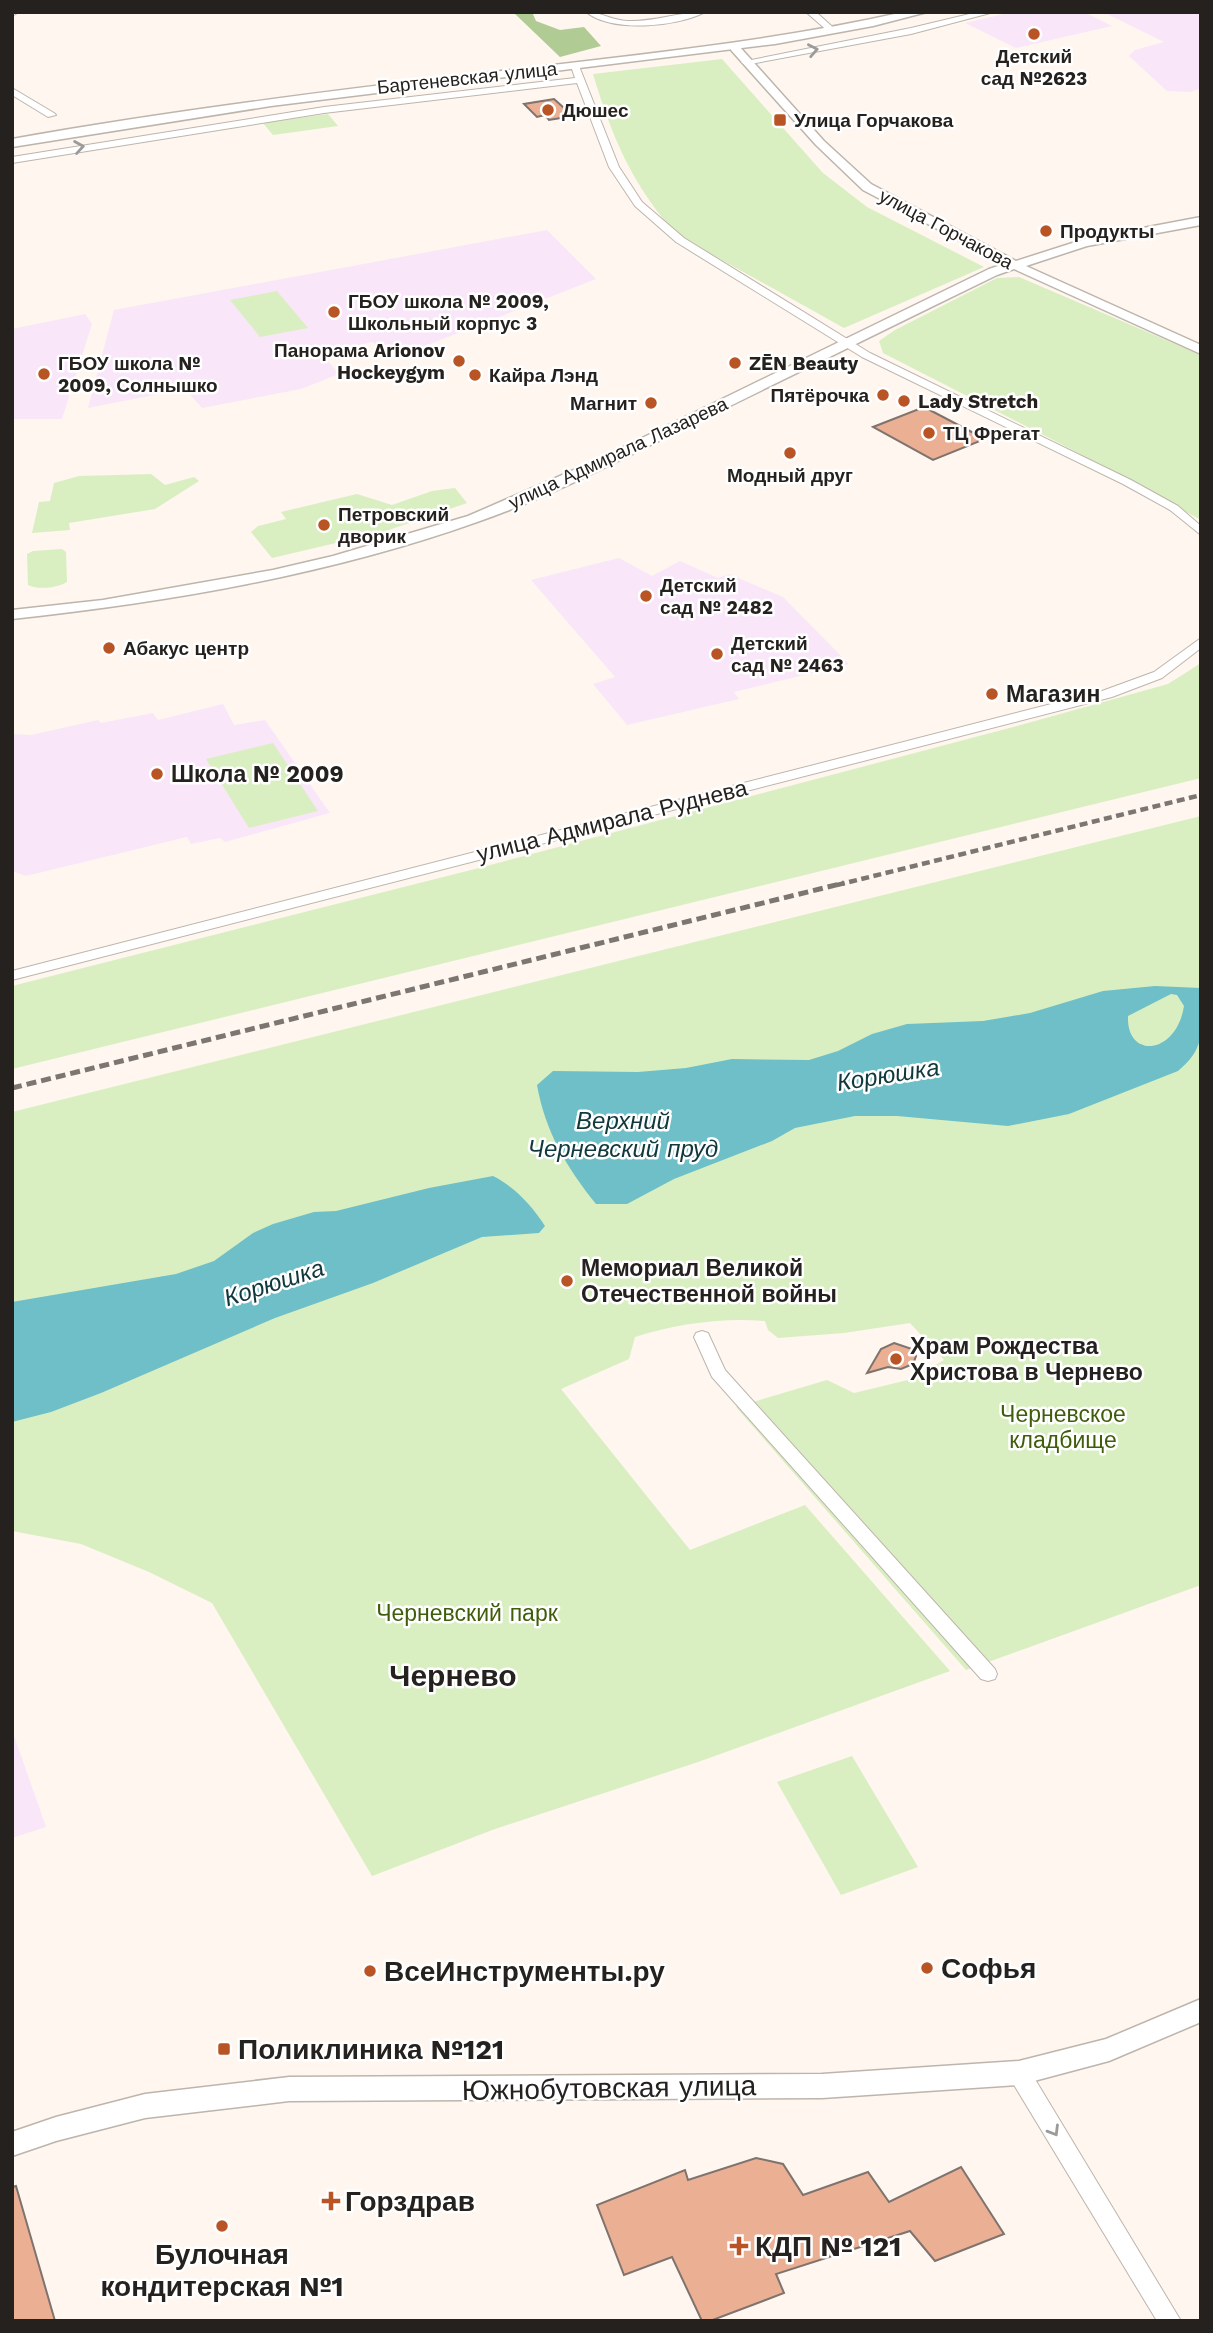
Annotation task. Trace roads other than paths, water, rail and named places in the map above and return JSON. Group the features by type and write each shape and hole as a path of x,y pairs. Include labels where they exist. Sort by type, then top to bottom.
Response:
{"main road":[{"name":"Бартеневская улица","path":"12,144 162,117 312,96 735,48 921,12"}],"street":[{"path":"590,12 607,21 627,23 701,12"},
{"path":"810,12 832,31"},
{"path":"746,62 902,33 990,12"},
{"name":"улица Горчакова","path":"735,48 820,143 867,187 1014,264 1129,320 1201,350"},
{"path":"575,66 614,167 638,204 680,240 866,355 1126,482 1174,508 1201,532"},
{"path":"12,160 324,110 580,80"},
{"path":"12,91 51,115"},
{"name":"улица Адмирала Лазарева","path":"12,615 103,605 273,574 349,556 473,519 610,459 942,295 1014,264 1085,243 1201,221"},
{"name":"улица Адмирала Руднева","path":"12,976 1107,694 1158,676 1201,642"},
{"path":"702,1337 718,1373 988,1674"},
{"name":"Южнобутовская улица","path":"12,2144 56,2129 145,2106 289,2089 822,2086 1019,2073 1109,2050 1201,2010"},
{"path":"1019,2073 1170,2321"}],"water":[{"name":"Верхний Черневский пруд","path":"1155,986 1201,988 1201,1034 1195,1053 1178,1071 1069,1114 1008,1126 897,1116 855,1116 795,1128 772,1141 674,1179 627,1204 596,1204 585,1190 552,1133 537,1085 553,1071 638,1072 686,1068 732,1059 809,1060 838,1051 872,1034 907,1024 983,1021 1030,1013 1103,991","holes":["1171,994 1177,995 1184,1006 1172,1035 1152,1046 1135,1040 1128,1016"]},
{"name":"Корюшка","path":"493,1176 516,1191 534,1211 545,1226 539,1233 482,1237 373,1283 275,1318 101,1393 51,1412 12,1422 12,1302 176,1274 214,1261 253,1233 273,1224 314,1212 336,1211 429,1188"}],"railway":[{"path":"837,885 1201,795"},
{"path":"12,1088 844,883"}],"place":[{"name":"Детский сад №2623","path":"1034,34"},
{"name":"Дюшес","path":"548,110"},
{"name":"Улица Горчакова","path":"780,120"},
{"name":"Продукты","path":"1046,231"},
{"name":"ГБОУ школа № 2009, Школьный корпус 3","path":"334,312"},
{"name":"Панорама Arionov Hockeygym","path":"459,361"},
{"name":"ZĒN Beauty","path":"735,363"},
{"name":"ГБОУ школа № 2009, Солнышко","path":"44,374"},
{"name":"Кайра Лэнд","path":"475,375"},
{"name":"Пятёрочка","path":"883,395"},
{"name":"Lady Stretch","path":"904,401"},
{"name":"Магнит","path":"651,403"},
{"name":"ТЦ Фрегат","path":"929,433"},
{"name":"Модный друг","path":"790,453"},
{"name":"Петровский дворик","path":"324,525"},
{"name":"Детский сад № 2482","path":"646,596"},
{"name":"Абакус центр","path":"109,648"},
{"name":"Детский сад № 2463","path":"717,654"},
{"name":"Магазин","path":"992,694"},
{"name":"Школа № 2009","path":"157,774"},
{"name":"Мемориал Великой Отечественной войны","path":"567,1281"},
{"name":"Храм Рождества Христова в Чернево","path":"896,1359"},
{"name":"Софья","path":"927,1968"},
{"name":"ВсеИнструменты.ру","path":"370,1971"},
{"name":"Поликлиника №121","path":"224,2049"},
{"name":"Горздрав","path":"331,2201"},
{"name":"Булочная кондитерская №1","path":"222,2226"},
{"name":"КДП № 121","path":"739,2246"}],"district":[{"name":"Чернево","path":"453,1675"}],"park label":[{"name":"Черневское кладбище","path":"1063,1427"},
{"name":"Черневский парк","path":"467,1613"}]}
